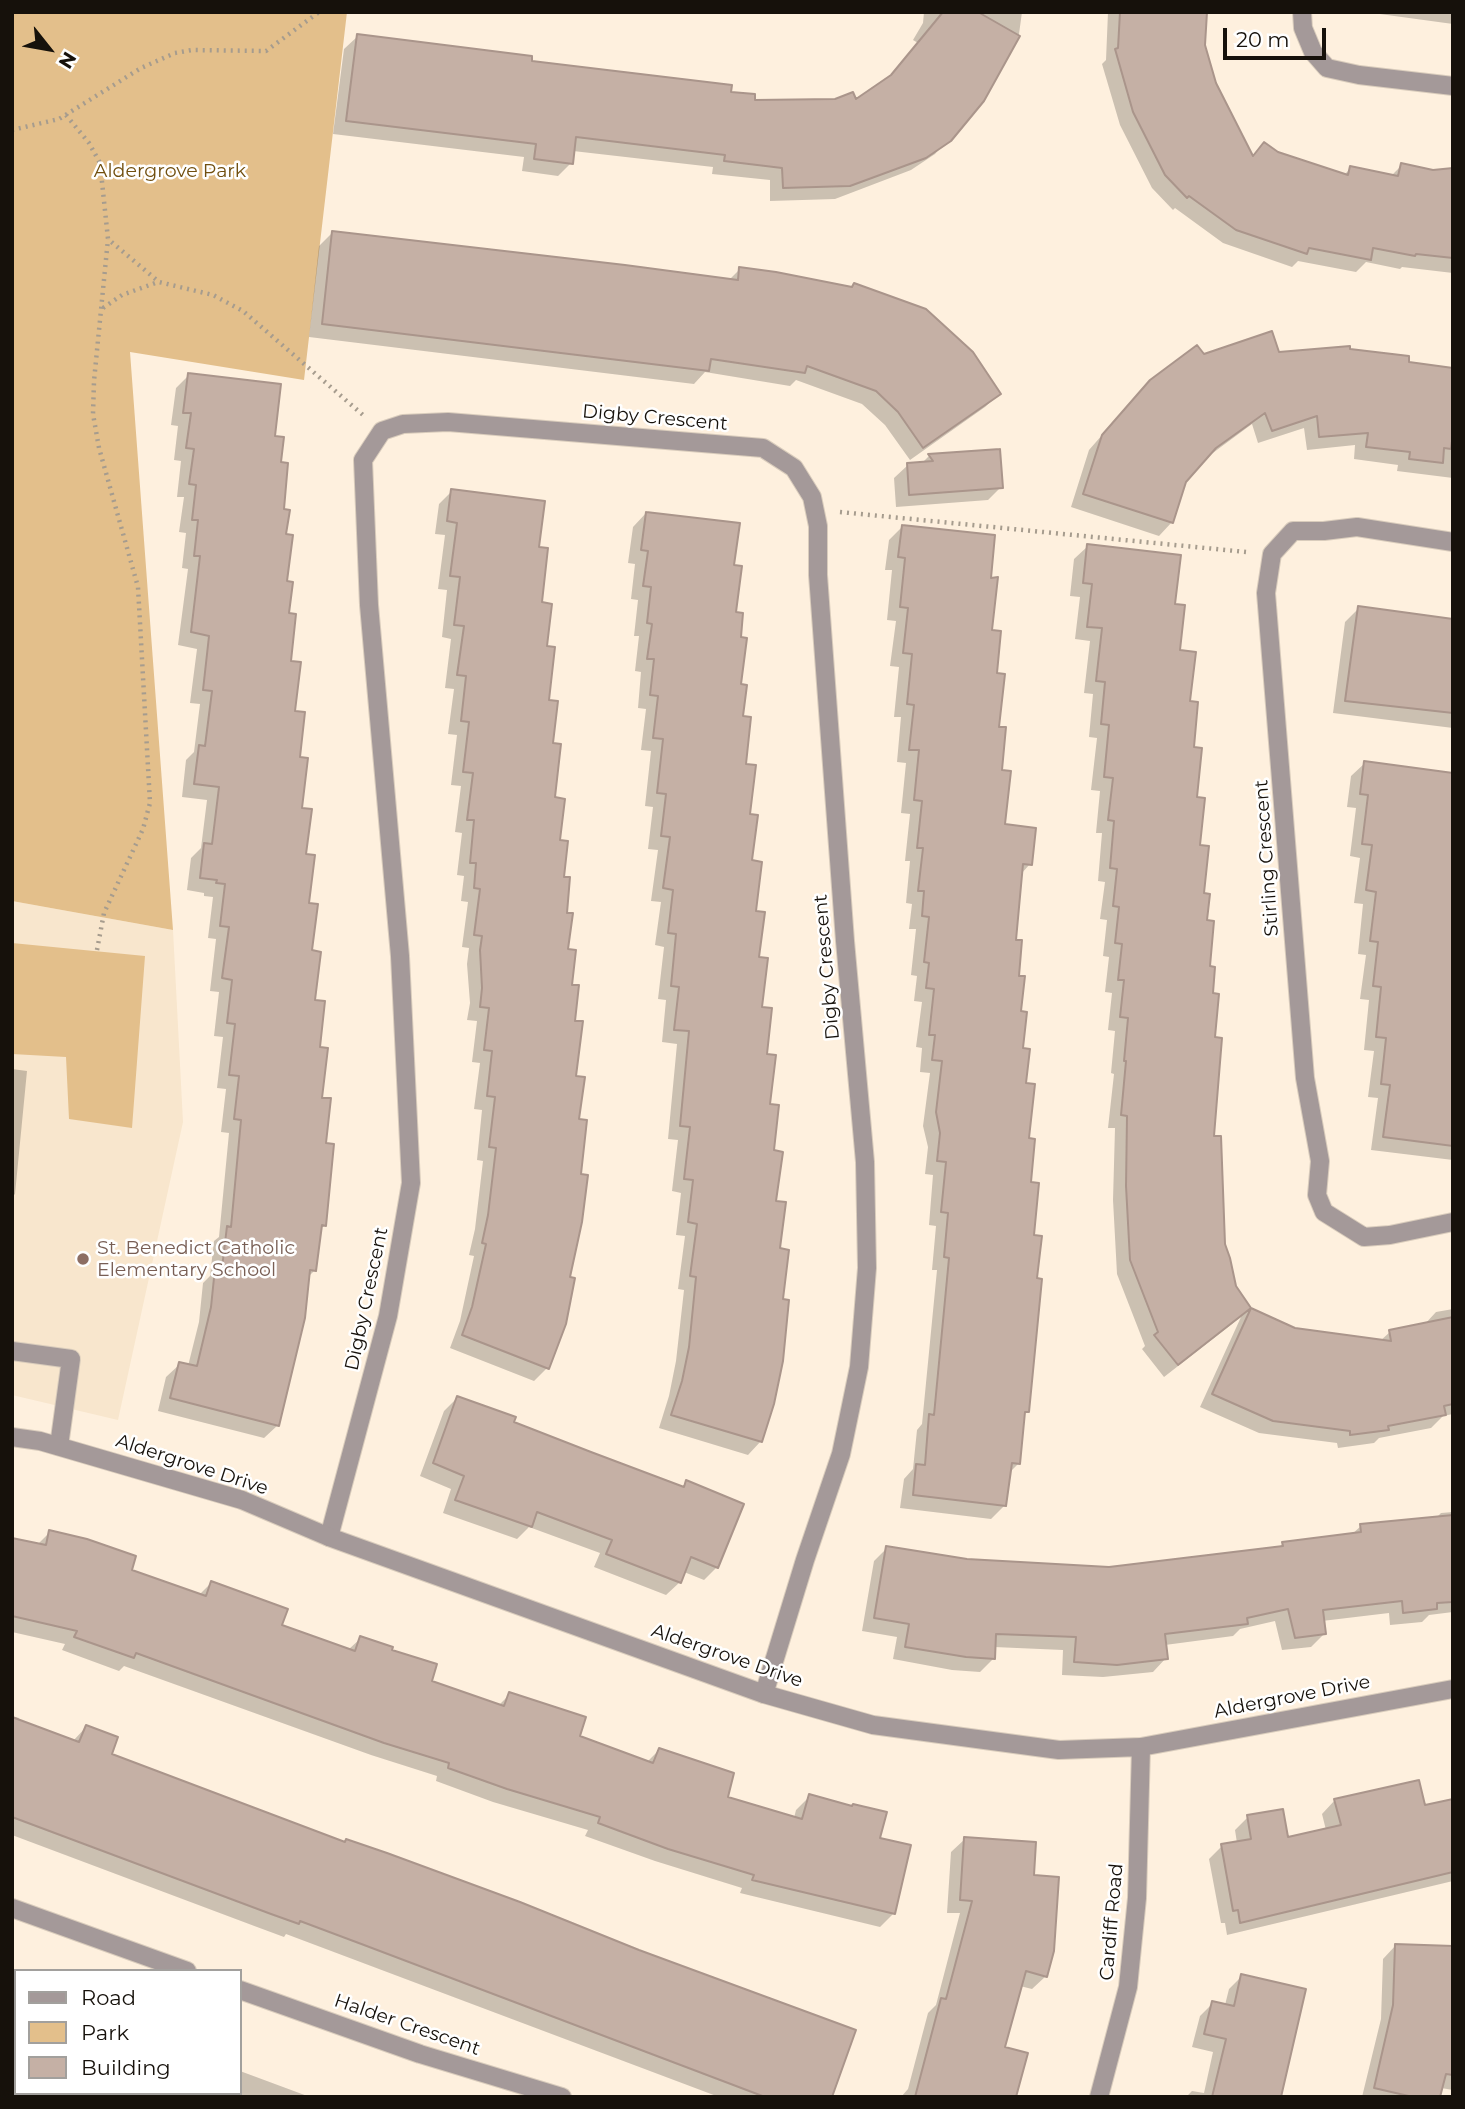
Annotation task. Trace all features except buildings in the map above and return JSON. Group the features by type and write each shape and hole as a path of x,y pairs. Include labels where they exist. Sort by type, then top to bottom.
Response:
{"street":[{"path":"1303,12 1303,28 1313,52 1327,68 1359,75 1453,86"},
{"name":"Digby Crescent","path":"329,1536 388,1316 411,1183 399,942 369,605 363,460 382,431 403,424 448,422 763,448 794,468 812,497 818,526 818,575 845,941 865,1163 867,1268 859,1367 841,1454 764,1694"},
{"path":"1272,554 1293,531 1357,527 1453,542"},
{"name":"Stirling Crescent","path":"1272,554 1266,593 1305,1078 1320,1161 1317,1195 1324,1212 1364,1237 1390,1235 1453,1222"},
{"path":"12,1351 71,1359 59,1446"},
{"name":"Aldergrove Drive","path":"12,1437 59,1446 242,1500 329,1536 764,1694 873,1725 1059,1751 1141,1747 1453,1689"},
{"name":"Cardiff Road","path":"1099,2097 1128,1987 1137,1898 1141,1747"},
{"path":"12,1908 181,1969"},
{"name":"Halder Crescent","path":"242,1991 420,2054 562,2097"}],"path":[{"path":"12,130 66,115 141,68 170,54 192,50 266,51 319,12"},
{"path":"66,115 89,143 100,163 108,239 93,414 99,448 138,587 150,803 143,829 104,913 97,950"},
{"path":"108,239 159,282 213,295 237,306 382,431"},
{"path":"103,309 122,295 159,282"},
{"path":"815,510 1272,554"}],"shaded area":[{"name":"St. Benedict Catholic Elementary School","path":"12,901 173,930 183,1122 118,1420 12,1395"}],"green space":[{"name":"Aldergrove Park","path":"12,12 347,12 304,380 130,352 173,930 12,901"},
{"path":"12,943 145,956 132,1128 69,1119 66,1057 12,1054"}],"place":[{"name":"St. Benedict Catholic Elementary School","path":"83,1259"}]}
